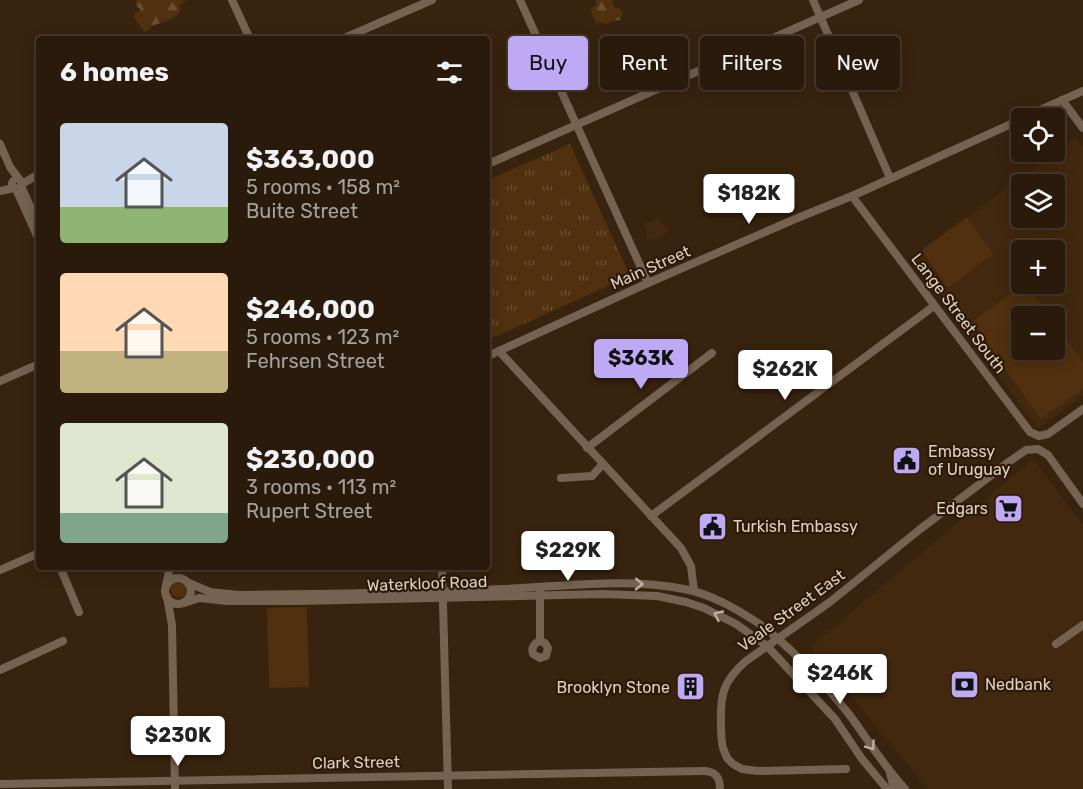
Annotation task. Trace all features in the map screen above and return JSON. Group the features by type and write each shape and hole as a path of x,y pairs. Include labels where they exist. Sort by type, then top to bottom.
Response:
{"street":[{"path":"232,0 249,36"},
{"path":"349,36 432,0"},
{"path":"520,0 648,283"},
{"path":"813,0 890,178"},
{"path":"490,163 859,0"},
{"name":"Main Street","path":"1045,108 1083,91"},
{"path":"1062,100 1083,128"},
{"name":"Main Street","path":"490,355 648,283 852,196 1011,124"},
{"path":"0,144 36,232"},
{"path":"0,190 36,176"},
{"path":"17,184 36,220"},
{"name":"Lange Street South","path":"852,196 1030,432 1039,436 1048,434 1083,409"},
{"path":"651,516 934,306"},
{"path":"499,351 677,543 688,558 694,591"},
{"path":"587,448 712,353"},
{"path":"0,381 36,364"},
{"name":"Veale Street East","path":"846,769 758,771 737,767 727,758 722,742 720,703 722,693 737,669 830,602 919,530 1026,450 1038,449 1045,453 1083,504"},
{"path":"561,478 592,476 603,464"},
{"path":"0,570 36,554"},
{"path":"61,570 79,612"},
{"path":"169,570 165,590 172,625 175,785"},
{"path":"172,625 175,614 191,594 192,588 182,570"},
{"path":"442,570 448,789"},
{"path":"166,585 175,578 182,578 188,582"},
{"name":"Waterkloof Road","path":"188,582 204,591 220,594 341,597"},
{"name":"Waterkloof Road","path":"183,603 199,598 227,601 540,592 647,584 694,591 734,609 778,639 846,710 890,773"},
{"name":"Waterkloof Road","path":"581,590 672,598 724,617 746,630 767,646 822,704 887,789"},
{"path":"540,592 540,641"},
{"path":"167,597 173,603 183,603"},
{"path":"1056,644 1083,625"},
{"path":"0,670 63,641"},
{"name":"Clark Street","path":"0,784 175,785 447,775 703,771 713,772 718,779 720,789"},
{"path":"890,773 896,789"},
{"path":"890,773 905,789"}],"shaded area":[{"path":"1076,138 1083,147 1083,396 1038,429 912,257 1011,185 1011,228 1065,228 1065,174 1026,174 1043,162 1065,162 1065,146"},
{"path":"659,217 664,226 667,225 669,231 664,236 647,241 645,235 647,233 643,224 651,221 652,223"},
{"path":"1033,459 1083,525 1083,789 928,789 810,647"}],"green space":[{"path":"137,0 186,0 179,6 181,10 176,16 151,26 144,32 134,17 134,14 141,10 135,5"},
{"path":"596,0 613,0 614,7 621,9 623,14 620,20 608,24 596,22 591,9 596,4"},
{"path":"570,144 630,276 490,339 490,179"},
{"path":"967,217 993,254 948,288 922,250"},
{"path":"1011,294 1034,294 1042,306 1011,306 1011,360 1065,360 1065,337 1083,362 1083,389 1041,419 972,322"},
{"path":"179,580 185,583 188,589 185,595 179,598 173,595 170,589 173,583"},
{"path":"307,607 309,687 269,688 267,608"}],"place":[{"name":"Embassy of Uruguay","path":"907,460"},
{"name":"Edgars","path":"1009,508"},
{"name":"Turkish Embassy","path":"712,526"},
{"name":"Nedbank","path":"964,684"},
{"name":"Brooklyn Stone","path":"691,687"}]}
